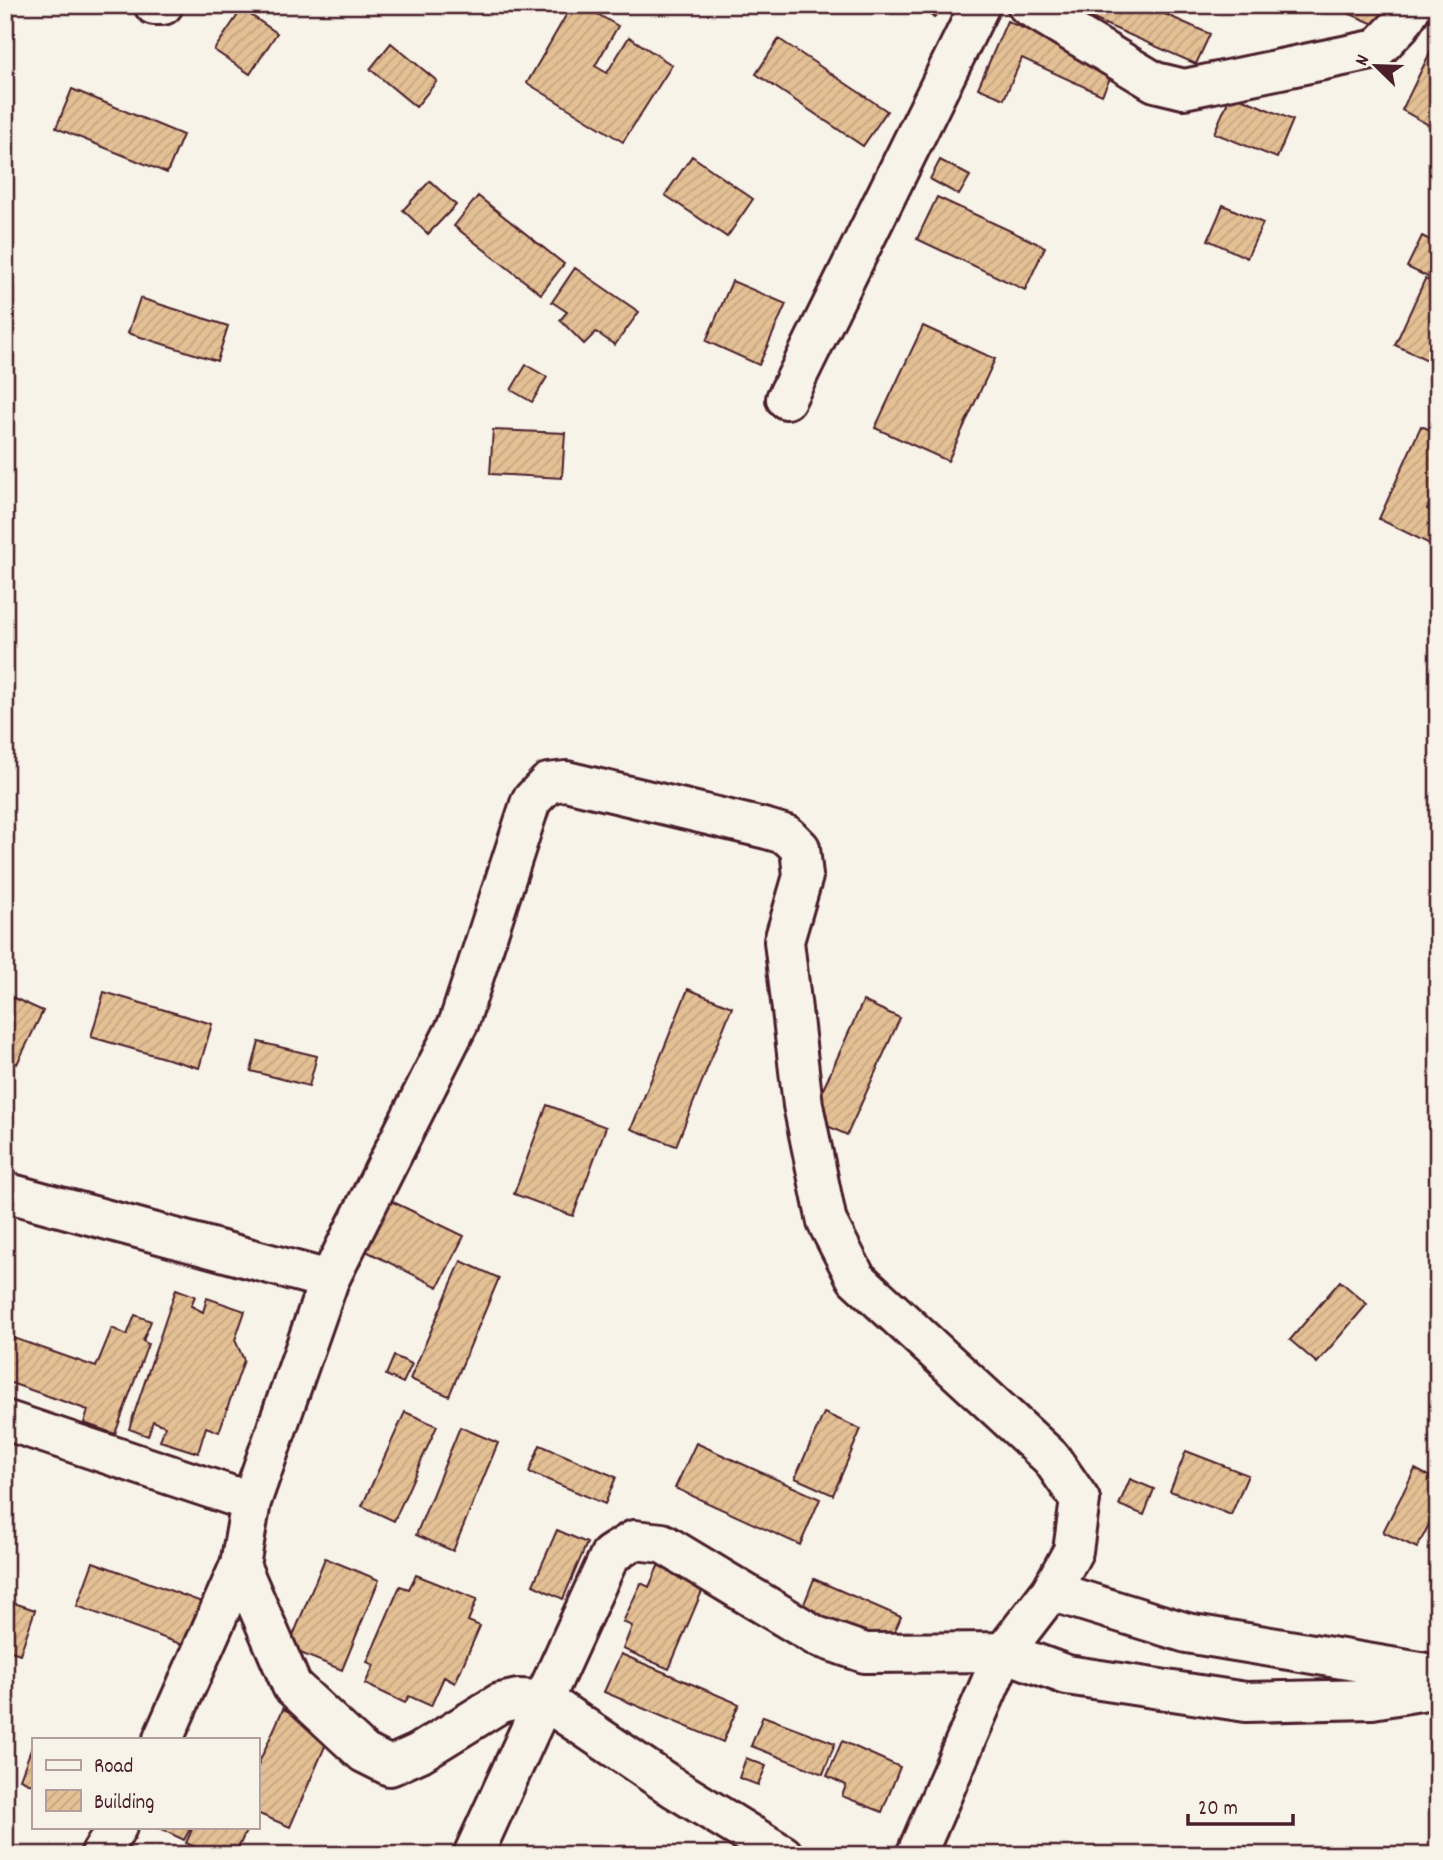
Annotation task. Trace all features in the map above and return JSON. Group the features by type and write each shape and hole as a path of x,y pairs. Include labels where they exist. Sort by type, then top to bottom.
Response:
{"street":[{"path":"153,5 163,5"},
{"path":"786,399 980,5"},
{"path":"1027,5 1155,82 1184,89 1377,49 1413,5"},
{"path":"163,1738 240,1564 251,1502 329,1280 459,1022 531,801 548,783 566,781 787,835 800,848 803,876 784,941 803,1105 827,1222 856,1278 1051,1458 1080,1500 1073,1551 1051,1591 1004,1652 916,1855"},
{"path":"5,1192 329,1280"},
{"path":"5,1420 251,1502"},
{"path":"473,1855 610,1555 634,1540 662,1544 816,1636 865,1653 1004,1652 1067,1675 1246,1702 1372,1699 1438,1688"},
{"path":"240,1564 292,1686 364,1753 390,1766 419,1754 500,1703 517,1699 544,1700 674,1788 783,1855"},
{"path":"1051,1591 1187,1633 1438,1675"},
{"path":"100,1855 116,1828"}],"building":[{"path":"572,5 582,5 618,26 595,66 607,73 629,37 672,65 623,142 527,83"},
{"path":"919,5 944,5 934,18"},
{"path":"1096,5 1145,5 1210,34 1196,64 1091,18"},
{"path":"1329,5 1390,5 1381,27"},
{"path":"242,9 277,33 250,74 214,50"},
{"path":"1007,21 1027,30 1030,22 1117,64 1102,95 1022,58 1004,99 978,88"},
{"path":"1438,36 1438,130 1402,110"},
{"path":"779,39 887,111 863,146 756,74"},
{"path":"391,43 437,81 416,107 370,69"},
{"path":"72,89 183,135 167,173 56,128"},
{"path":"1231,94 1293,120 1277,158 1214,133"},
{"path":"692,156 753,199 727,237 665,195"},
{"path":"940,160 970,176 959,195 930,179"},
{"path":"430,181 456,205 428,234 403,210"},
{"path":"478,196 564,264 541,294 454,226"},
{"path":"937,197 1045,247 1025,290 917,239"},
{"path":"1223,205 1263,223 1247,258 1208,240"},
{"path":"1422,236 1438,244 1438,282 1407,267"},
{"path":"575,268 639,312 615,345 596,332 584,344 560,320 567,312 552,302"},
{"path":"1425,279 1438,285 1438,355 1434,363 1395,345"},
{"path":"732,281 786,304 759,365 706,341"},
{"path":"140,298 228,326 217,361 128,333"},
{"path":"923,326 995,359 948,461 875,428"},
{"path":"526,365 547,377 532,402 511,390"},
{"path":"1421,426 1438,433 1438,485 1427,509 1438,514 1438,548 1379,519"},
{"path":"493,430 565,433 562,478 490,474"},
{"path":"688,989 732,1007 676,1146 631,1129"},
{"path":"104,992 212,1024 199,1068 91,1037"},
{"path":"5,994 43,1011 17,1064 5,1059"},
{"path":"863,1001 900,1018 847,1135 810,1118"},
{"path":"259,1042 317,1056 309,1086 251,1071"},
{"path":"547,1105 606,1127 573,1216 514,1194"},
{"path":"389,1200 464,1236 438,1287 364,1250"},
{"path":"461,1261 499,1278 449,1396 410,1379"},
{"path":"1340,1281 1367,1304 1317,1363 1290,1340"},
{"path":"176,1289 195,1296 191,1306 203,1312 207,1298 245,1311 235,1340 244,1360 219,1432 206,1427 198,1453 160,1441 165,1426 153,1421 148,1436 129,1429"},
{"path":"135,1315 151,1321 143,1341 148,1344 115,1434 84,1423 88,1410 5,1381 5,1335 96,1367 112,1328 127,1335"},
{"path":"394,1356 412,1364 403,1383 386,1375"},
{"path":"405,1412 437,1426 394,1521 362,1506"},
{"path":"824,1413 861,1429 833,1495 795,1478"},
{"path":"460,1427 498,1443 453,1551 416,1535"},
{"path":"696,1443 820,1499 800,1545 675,1488"},
{"path":"540,1445 616,1477 605,1504 529,1472"},
{"path":"1186,1451 1248,1475 1231,1515 1170,1491"},
{"path":"1415,1469 1438,1481 1438,1507 1417,1548 1383,1532"},
{"path":"1130,1479 1154,1489 1144,1515 1119,1505"},
{"path":"557,1530 587,1543 563,1599 533,1585"},
{"path":"325,1558 379,1580 342,1670 288,1648"},
{"path":"93,1562 210,1605 194,1649 77,1606"},
{"path":"659,1564 705,1584 669,1669 623,1649 632,1626 623,1622 641,1583 649,1587"},
{"path":"416,1575 477,1599 468,1621 480,1626 455,1683 444,1677 431,1706 409,1696 405,1703 365,1684 374,1665 367,1662 400,1586 409,1589"},
{"path":"814,1579 901,1617 888,1647 802,1609"},
{"path":"5,1600 35,1610 20,1654 5,1649"},
{"path":"621,1654 739,1704 723,1742 604,1692"},
{"path":"283,1709 332,1730 290,1827 259,1814 259,1763"},
{"path":"763,1716 835,1743 823,1774 751,1746"},
{"path":"842,1741 900,1767 882,1812 842,1796 846,1785 827,1776"},
{"path":"32,1747 32,1785 20,1779"},
{"path":"746,1758 766,1766 758,1785 739,1778"},
{"path":"159,1828 190,1828 184,1840"},
{"path":"193,1828 248,1828 235,1855 214,1855 186,1843"}]}
